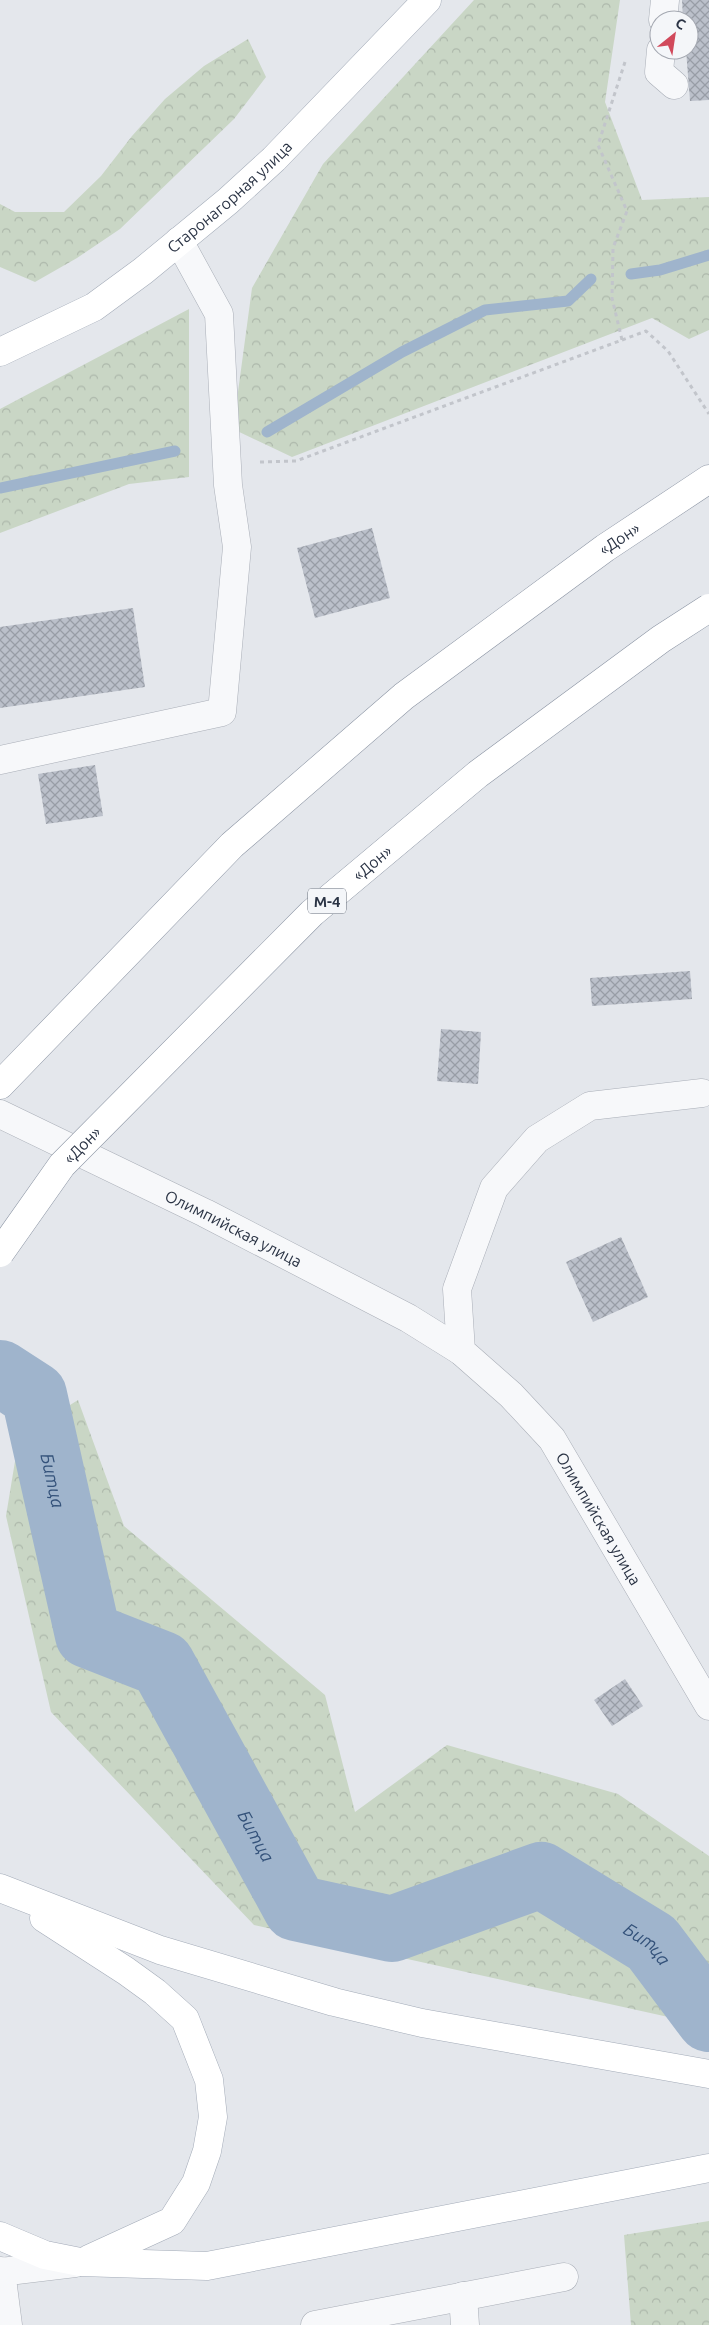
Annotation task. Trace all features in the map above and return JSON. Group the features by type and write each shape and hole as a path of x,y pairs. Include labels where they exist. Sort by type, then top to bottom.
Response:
{"main road":[{"name":"Старонагорная улица","path":"0,352 94,307 143,271 228,201 274,159 427,0"},
{"name":"«Дон»","path":"0,1085 232,845 397,703 605,548 709,479"},
{"name":"«Дон»","path":"0,1253 62,1165 312,914 478,774 662,639 709,608"},
{"path":"0,1888 160,1950 334,2002 422,2023 709,2074"},
{"path":"0,1893 32,1910 155,1992 185,2019 209,2080 213,2117 206,2151 196,2183 172,2221 135,2240 80,2262"},
{"path":"0,2236 45,2255 80,2262 207,2266 709,2168"}],"street":[{"path":"660,60 659,72 674,85"},
{"path":"0,760 222,712 237,547 227,463 219,314 179,241"},
{"path":"461,1351 457,1289 460,1280 494,1188 537,1139 590,1106 702,1093"},
{"name":"Олимпийская улица","path":"0,1114 214,1218 408,1318 461,1351 510,1396 552,1439 709,1706"},
{"path":"8,2325 0,2272 80,2262"},
{"path":"315,2325 564,2277"},
{"path":"463,2296 465,2325"}],"path":[{"path":"622,340 612,298 613,248 627,211 598,145 621,71 629,53"},
{"path":"227,463 296,461 646,332 668,351 709,414"}],"green space":[{"path":"474,0 620,0 605,102 642,200 709,197 709,330 689,339 652,318 292,457 233,429 252,288 323,164"},
{"path":"248,39 266,77 234,119 120,229 77,258 35,282 0,267 0,204 15,212 64,212 101,176 132,136 165,99 204,66"},
{"path":"189,309 189,477 129,484 0,533 0,409"},
{"path":"78,1400 124,1526 325,1695 355,1812 447,1745 618,1794 709,1856 709,2026 254,1925 51,1712 6,1516 19,1437"},
{"path":"709,2221 709,2325 631,2325 624,2235"}],"building":[{"path":"682,0 709,0 709,100 690,101 687,60 699,60 699,10 682,10"},
{"path":"372,528 390,598 315,618 297,548"},
{"path":"133,608 145,687 0,708 0,627"},
{"path":"95,765 103,816 46,824 38,774"},
{"path":"690,971 692,999 592,1006 590,978"},
{"path":"441,1029 481,1032 478,1084 437,1081"},
{"path":"621,1237 648,1297 593,1322 566,1262"},
{"path":"625,1679 643,1706 612,1726 594,1700"}],"waterway":[{"path":"631,274 660,270 709,255"},
{"path":"267,432 402,352 485,310 568,301 591,279"},
{"path":"0,488 175,451"},
{"name":"Битца","path":"0,1373 34,1395 88,1635 162,1664 296,1908 392,1929 541,1875 652,1943 709,2019"}]}
